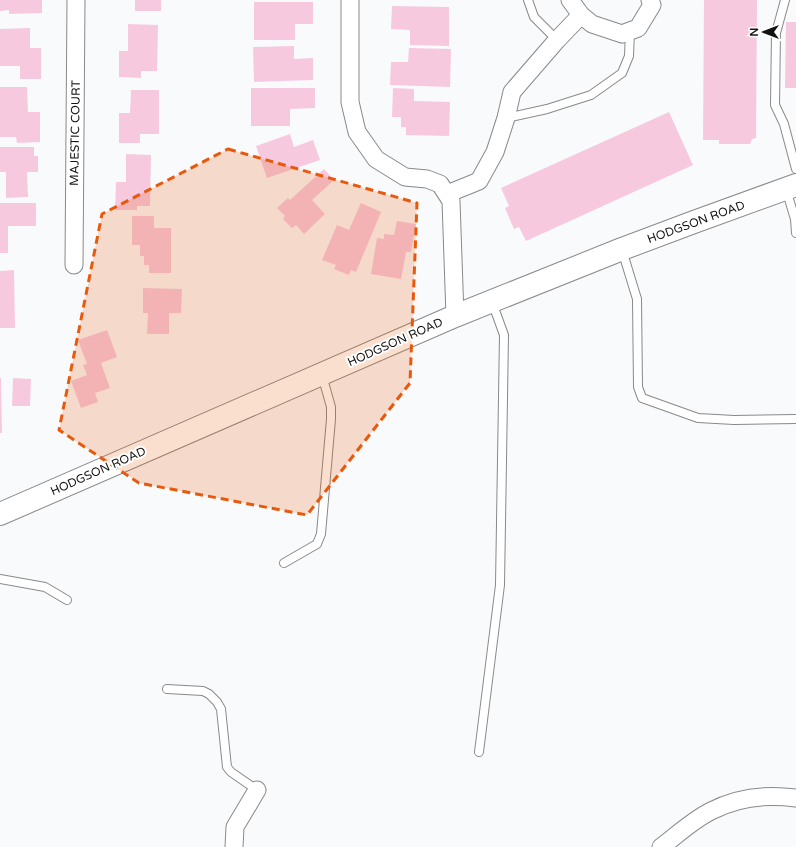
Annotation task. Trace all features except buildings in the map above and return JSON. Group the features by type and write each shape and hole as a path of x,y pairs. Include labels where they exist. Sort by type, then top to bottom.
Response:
{"main road":[{"name":"HODGSON ROAD","path":"0,514 455,316 622,249 791,187"}],"street":[{"name":"MAJESTIC COURT","path":"74,265 76,0"},
{"path":"350,0 350,102 357,132 376,159 405,177 428,179 440,184 452,201 455,316"},
{"path":"570,0 581,15 592,24 622,34 638,28 652,5 650,0"},
{"path":"446,194 479,181 494,152 506,118 512,92 581,15"},
{"path":"234,847 235,827 256,790"},
{"path":"660,847 693,822 711,811 733,801 757,796 796,798"}],"lane":[{"path":"528,0 534,17 557,40"},
{"path":"785,0 776,33 775,105 784,124 796,169"},
{"path":"506,118 547,109 597,92 622,73 629,56 630,31"},
{"path":"791,187 796,233"},
{"path":"622,249 637,299 638,387 642,398 698,418 734,420 796,419"},
{"path":"479,752 500,585 504,335 492,301"},
{"path":"284,563 317,544 321,534 331,419 331,407 322,374"},
{"path":"0,579 45,588 67,600"},
{"path":"167,689 203,691 209,694 217,702 221,708 227,767 230,772 256,790"}],"highlighted area":[{"path":"228,149 417,203 410,383 307,515 139,483 59,430 102,214"}]}
